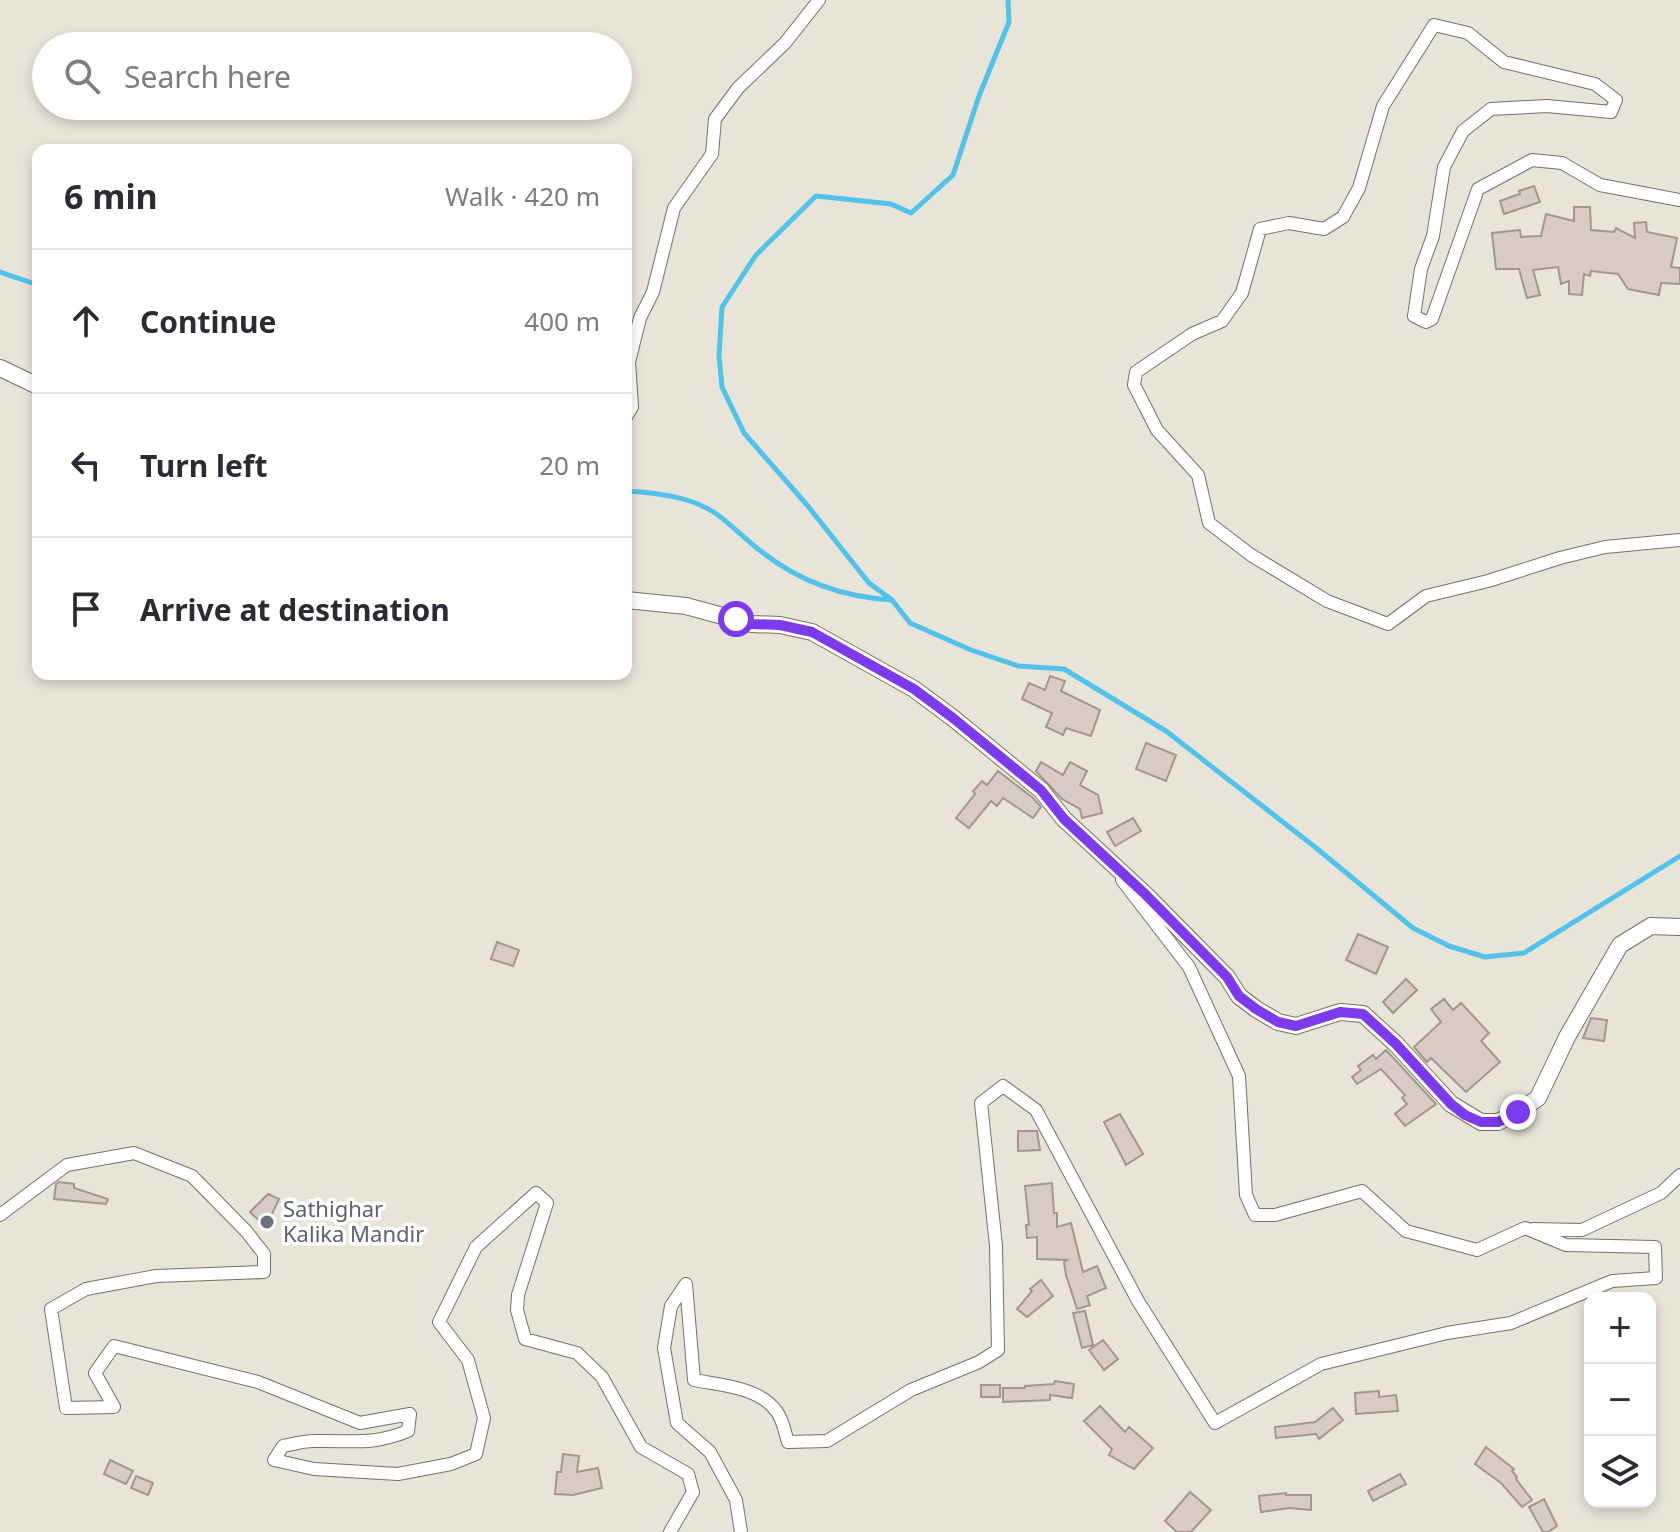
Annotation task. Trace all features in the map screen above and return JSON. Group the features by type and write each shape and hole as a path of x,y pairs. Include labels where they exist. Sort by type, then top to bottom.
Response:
{"street":[{"path":"632,350 640,318 653,292 674,208 712,154 715,119 738,88 785,43 819,0"},
{"path":"1680,200 1600,185 1562,163 1532,160 1478,189 1432,319 1426,322 1414,316 1421,269 1433,236 1444,167 1463,131 1491,109 1547,106 1611,112 1616,100 1595,84 1504,62 1468,33 1434,25 1383,106 1359,188 1343,217 1324,229 1289,223 1260,229 1242,293 1222,321 1192,334 1136,372 1134,385 1157,430 1198,475 1209,523 1251,555 1327,601 1388,624 1426,596 1605,547 1680,540"},
{"path":"0,368 32,383"},
{"path":"632,601 686,606 752,624 780,625 812,632 914,689 1041,790 1064,819 1227,977 1239,996 1256,1009 1278,1022 1296,1026 1340,1012 1363,1014 1396,1044 1451,1104 1481,1122 1498,1122 1538,1098 1567,1037 1620,945 1651,926 1680,927"},
{"path":"1103,855 1189,967 1239,1076 1246,1195 1255,1215 1275,1215 1362,1191 1406,1231 1477,1250 1525,1228 1582,1230 1661,1193 1680,1175"},
{"path":"741,1532 736,1500 710,1452 677,1423 664,1348 671,1306 686,1284 694,1380 742,1389 759,1397 777,1411 788,1442 827,1441 911,1390 989,1356 998,1350 996,1246 981,1103 1003,1086 1036,1110 1138,1301 1215,1423 1321,1364 1447,1333 1511,1323 1612,1281 1656,1278 1655,1247 1566,1245 1525,1228"},
{"path":"0,1215 67,1165 134,1153 192,1176 255,1242 264,1254 264,1272 156,1276 86,1289 51,1309 66,1408 114,1407 95,1373 114,1346 258,1382 360,1423 410,1414 408,1431 386,1440 349,1443 313,1441 283,1446 274,1460 314,1469 398,1474 451,1464 476,1454 484,1418 468,1360 439,1322 476,1247 536,1193 547,1203 518,1295 517,1310 525,1339 577,1353 602,1377 641,1447 688,1474 693,1492 670,1532"}],"building":[{"path":"1534,186 1540,202 1504,214 1500,201"},
{"path":"1574,207 1590,207 1591,230 1614,232 1616,228 1635,238 1634,223 1646,222 1647,232 1677,238 1671,267 1680,268 1680,284 1661,283 1659,295 1628,289 1618,274 1591,271 1590,276 1584,274 1582,295 1569,294 1569,281 1561,284 1558,267 1533,270 1540,295 1527,298 1519,269 1496,269 1492,233 1520,230 1521,237 1541,236 1546,214 1574,221"},
{"path":"1050,676 1065,681 1061,691 1100,710 1091,736 1066,728 1063,735 1046,727 1052,713 1022,699 1029,683 1045,690"},
{"path":"1146,743 1176,755 1166,781 1136,769"},
{"path":"1041,762 1063,775 1070,762 1087,771 1080,785 1098,795 1102,813 1082,818 1080,809 1062,799 1036,771"},
{"path":"998,771 1041,807 1033,818 1003,798 997,806 991,801 969,828 956,818 975,794 973,791 982,781 987,785"},
{"path":"1133,818 1141,831 1115,846 1107,832"},
{"path":"1358,934 1388,947 1376,974 1346,960"},
{"path":"497,942 519,950 513,966 491,959"},
{"path":"1406,979 1417,990 1393,1013 1383,1002"},
{"path":"1444,999 1453,1010 1461,1003 1489,1033 1481,1041 1500,1062 1466,1092 1431,1058 1427,1062 1414,1047 1441,1022 1431,1009"},
{"path":"1591,1018 1607,1020 1604,1041 1583,1038"},
{"path":"1386,1050 1436,1104 1405,1126 1395,1114 1407,1104 1402,1098 1405,1095 1381,1069 1357,1084 1352,1077 1361,1070 1358,1066 1373,1055 1376,1059"},
{"path":"1120,1114 1143,1154 1126,1165 1104,1122"},
{"path":"1018,1131 1037,1131 1040,1150 1018,1151"},
{"path":"59,1182 74,1184 74,1188 108,1199 106,1204 54,1199"},
{"path":"1052,1183 1057,1227 1071,1223 1083,1272 1097,1266 1106,1288 1087,1296 1090,1305 1077,1309 1066,1275 1064,1262 1067,1260 1037,1259 1037,1237 1027,1238 1026,1225 1029,1225 1025,1186"},
{"path":"268,1194 279,1199 266,1227 250,1212"},
{"path":"1041,1280 1053,1296 1027,1317 1017,1309 1032,1291 1030,1289"},
{"path":"1085,1311 1093,1345 1082,1348 1073,1313"},
{"path":"1103,1340 1118,1359 1104,1370 1089,1350"},
{"path":"1055,1381 1074,1384 1072,1398 1050,1395 1050,1400 1003,1402 1003,1388 1025,1388 1054,1384"},
{"path":"981,1385 1000,1385 1000,1397 981,1397"},
{"path":"1379,1391 1379,1397 1396,1395 1398,1411 1356,1414 1355,1393"},
{"path":"1100,1406 1125,1432 1129,1427 1153,1448 1134,1469 1109,1455 1112,1449 1084,1421"},
{"path":"1333,1408 1343,1420 1319,1439 1316,1434 1276,1438 1275,1427 1315,1422"},
{"path":"1486,1447 1514,1469 1516,1479 1532,1500 1522,1507 1501,1483 1475,1464"},
{"path":"563,1454 579,1456 577,1472 598,1468 602,1488 573,1495 555,1494"},
{"path":"110,1460 133,1471 126,1484 104,1474"},
{"path":"1400,1474 1406,1484 1373,1501 1368,1491"},
{"path":"136,1476 153,1483 148,1495 131,1488"},
{"path":"1190,1492 1211,1510 1191,1532 1177,1532 1165,1521"},
{"path":"1286,1493 1311,1495 1311,1510 1289,1508 1261,1512 1259,1496"},
{"path":"1544,1499 1557,1526 1548,1532 1543,1532 1529,1507"}],"waterway":[{"path":"1008,0 1009,22 979,96 953,175 911,213 891,204 816,196 756,255 722,307 719,356 722,387 744,433 869,583 892,600 910,623 971,650 1018,666 1064,669 1166,731 1413,928 1449,946 1485,957 1524,953 1680,856"},
{"path":"0,272 32,283"},
{"path":"632,492 684,499 705,507 777,563 807,580 840,591 892,600"}],"place":[{"name":"Sathighar Kalika Mandir","path":"267,1222"}],"route":[{"path":"736,619 812,632 870,662 953,718 1041,790 1064,819 1145,894 1227,977 1239,996 1256,1009 1278,1022 1296,1026 1340,1012 1363,1014 1465,1115 1481,1122 1498,1122 1518,1112"}]}
